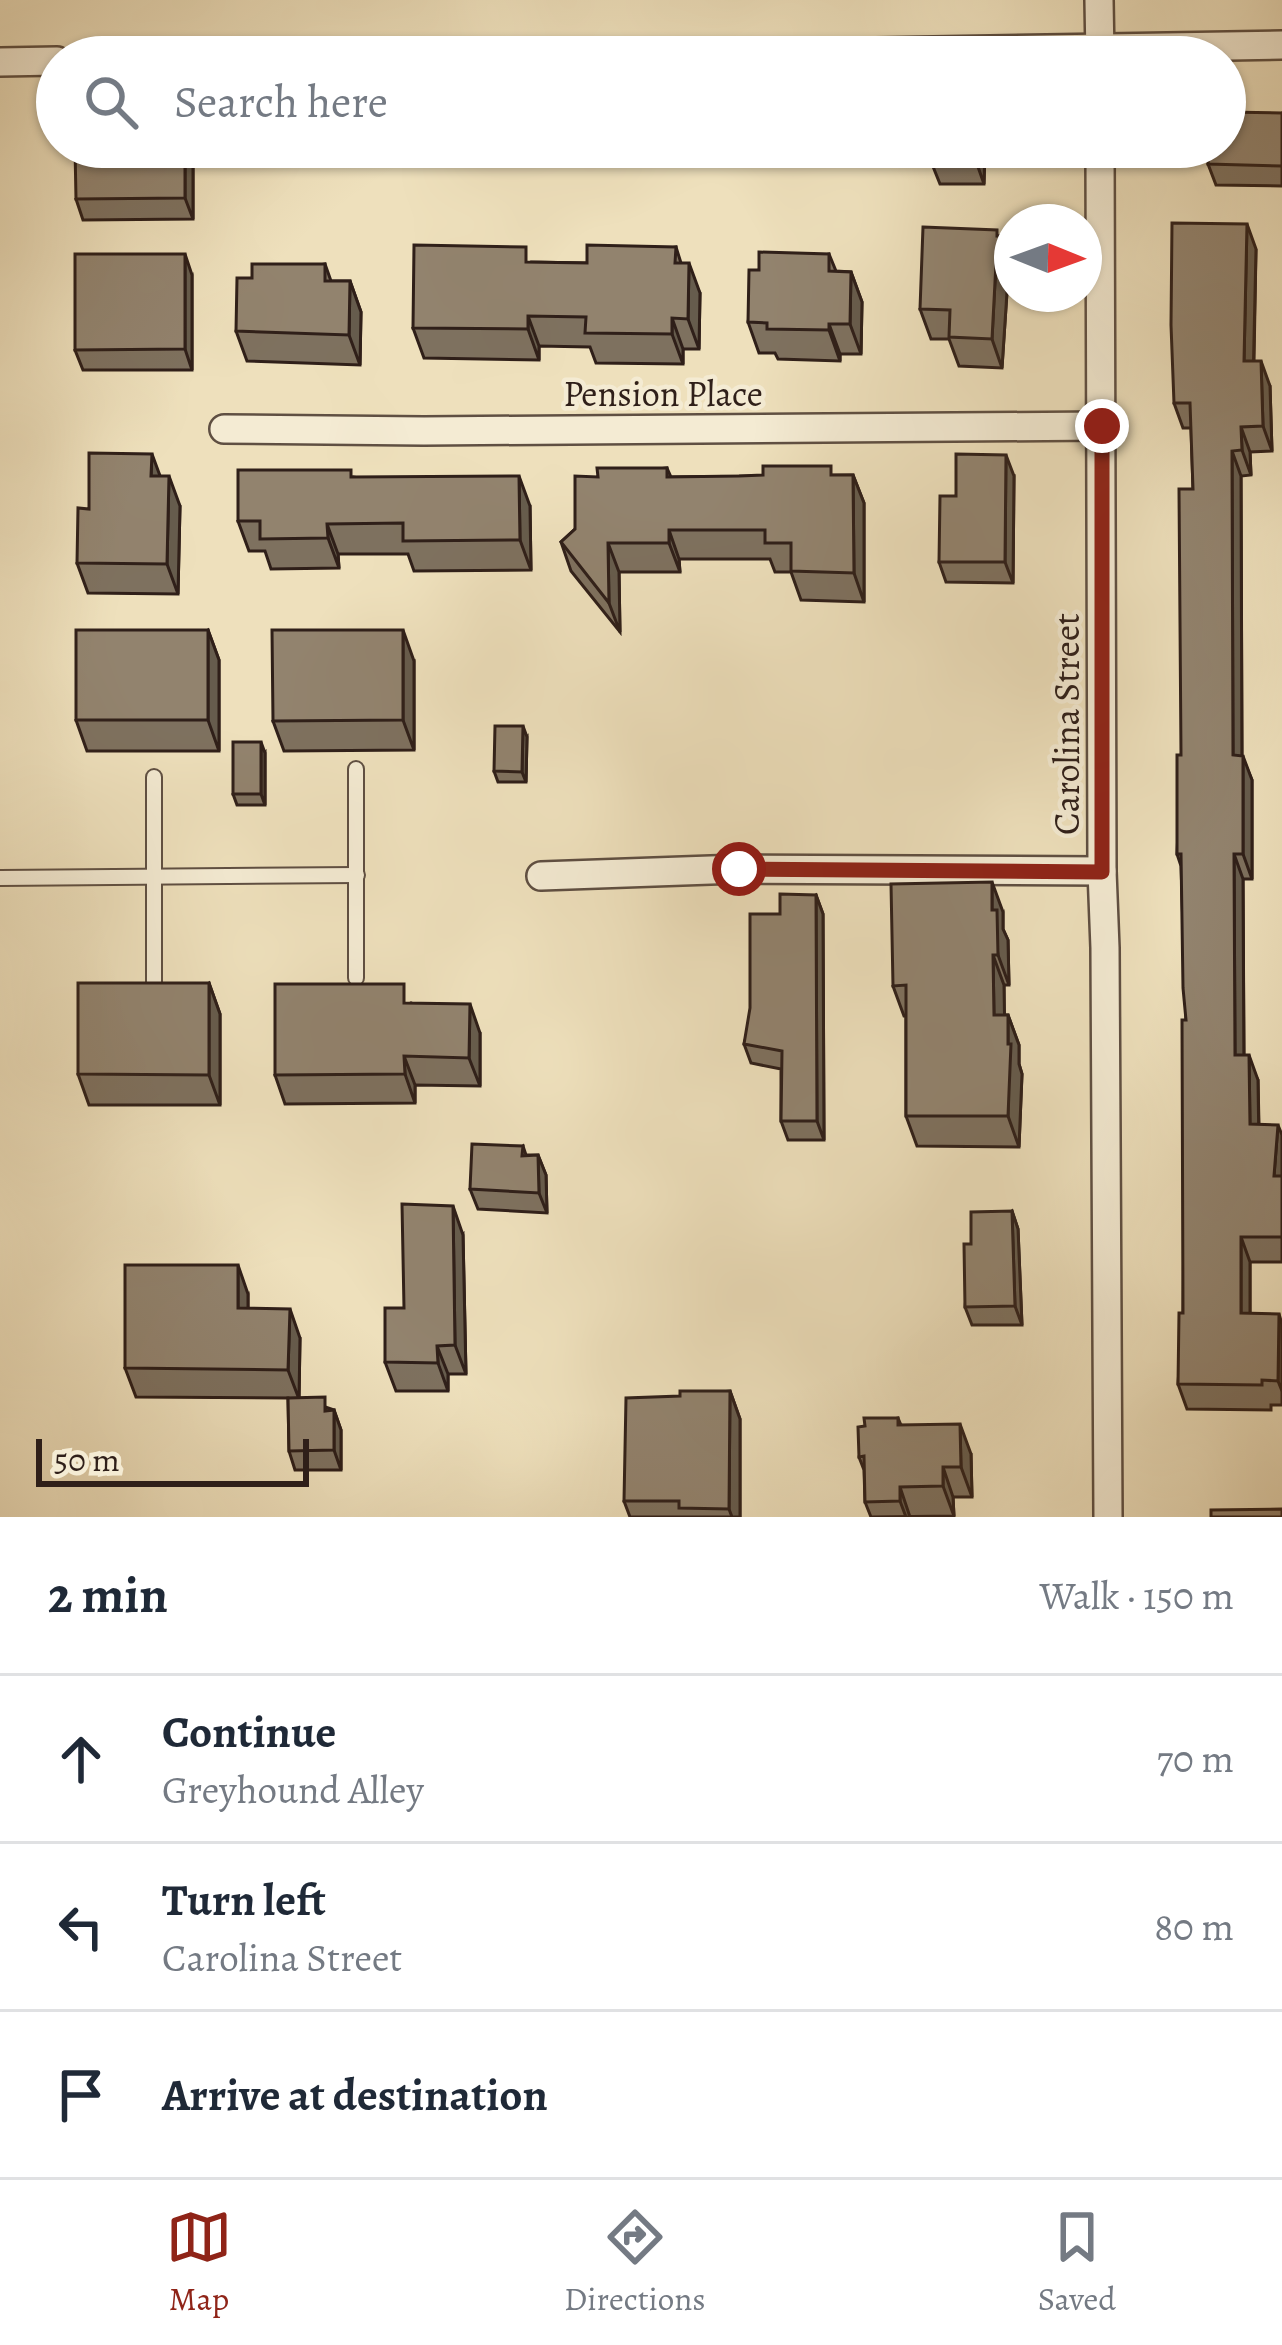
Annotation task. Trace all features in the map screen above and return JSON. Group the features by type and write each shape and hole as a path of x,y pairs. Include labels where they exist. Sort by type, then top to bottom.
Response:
{"street":[{"path":"1099,0 1100,36"},
{"path":"1246,47 1282,45"},
{"path":"0,62 36,62"},
{"name":"Carolina Street","path":"1100,168 1108,1517"},
{"name":"Pension Place","path":"224,429 1102,426"},
{"path":"541,876 739,869 1102,872"}],"lane":[{"path":"356,769 356,978"},
{"path":"154,777 154,984"},
{"path":"0,878 357,875"}],"building":[{"path":"1246,112 1282,113 1282,166 1246,165"},
{"path":"75,168 185,168 185,198 76,199"},
{"path":"1172,223 1247,224 1244,361 1261,361 1263,426 1241,427 1242,450 1232,451 1233,755 1243,756 1243,854 1234,854 1235,1055 1249,1055 1250,1124 1278,1125 1274,1176 1282,1176 1282,1237 1241,1237 1241,1313 1279,1314 1278,1381 1262,1380 1262,1385 1178,1384 1179,1313 1183,1313 1182,1020 1186,1020 1181,854 1177,854 1179,489 1193,489 1190,403 1174,403"},
{"path":"923,227 994,230 992,339 949,337 950,310 920,309"},
{"path":"414,245 526,247 526,262 587,263 587,245 676,247 675,263 689,263 688,319 672,318 672,334 585,333 586,317 528,316 528,329 413,328"},
{"path":"759,252 829,254 829,271 851,272 850,324 829,324 829,330 767,329 767,323 748,322 749,270 759,270"},
{"path":"75,254 185,254 185,349 75,350"},
{"path":"252,264 325,264 325,281 350,281 349,335 236,331 237,278 252,278"},
{"path":"89,453 152,454 151,476 169,476 167,564 77,563 78,508 89,509"},
{"path":"956,454 1006,455 1005,562 939,562 940,496 956,496"},
{"path":"763,466 831,466 831,475 853,475 854,573 791,571 791,543 765,543 765,530 669,530 669,543 608,543 609,603 561,542 575,529 575,476 598,477 597,468 667,468 667,477 763,475"},
{"path":"238,470 351,470 351,477 519,476 520,540 403,541 403,523 327,524 328,538 260,539 260,521 238,521"},
{"path":"76,630 208,630 208,720 76,720"},
{"path":"272,630 403,630 403,720 273,721"},
{"path":"495,726 523,726 522,772 494,771"},
{"path":"233,742 261,742 261,794 233,794"},
{"path":"992,882 998,955 993,955 994,1015 1008,1015 1011,1044 1008,1116 906,1116 906,985 893,986 891,884"},
{"path":"780,894 816,895 817,1121 781,1121 782,1051 744,1044 750,1008 750,914 780,914"},
{"path":"78,983 209,983 209,1075 78,1074"},
{"path":"275,984 404,984 404,1003 470,1004 469,1058 404,1056 405,1074 275,1075"},
{"path":"472,1144 523,1146 522,1156 538,1155 539,1193 470,1189"},
{"path":"402,1204 453,1206 455,1345 437,1346 438,1363 385,1362 385,1308 404,1308"},
{"path":"1012,1211 1015,1306 965,1307 964,1244 971,1244 971,1212"},
{"path":"125,1265 238,1265 238,1308 290,1309 288,1370 125,1368"},
{"path":"680,1391 730,1391 729,1509 679,1508 679,1501 624,1501 626,1398 680,1396"},
{"path":"325,1397 325,1411 334,1410 334,1450 289,1451 288,1398"},
{"path":"864,1418 898,1418 898,1425 960,1424 961,1467 943,1467 943,1486 900,1487 900,1501 865,1502 858,1427 865,1426"},
{"path":"1282,1509 1282,1517 1211,1517 1211,1510"}],"route":[{"path":"739,869 1102,872 1102,426"}]}
